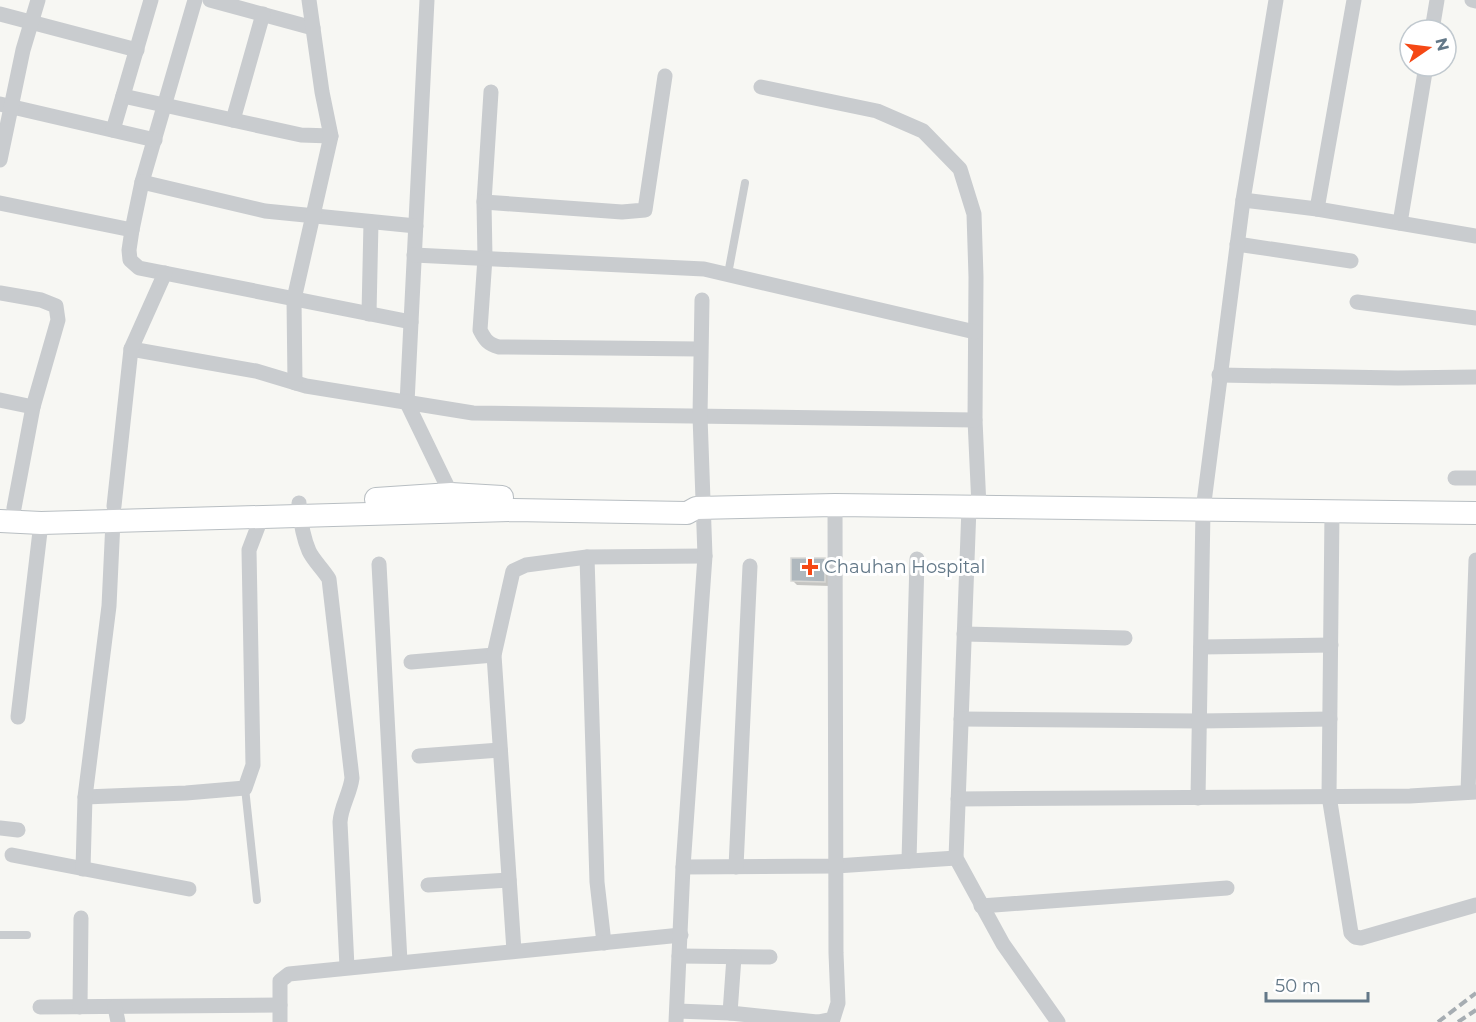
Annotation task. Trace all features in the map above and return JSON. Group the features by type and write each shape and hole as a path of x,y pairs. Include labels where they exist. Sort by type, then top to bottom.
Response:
{"street":[{"path":"0,160 6,105 38,0"},
{"path":"113,130 151,0"},
{"path":"195,0 142,182 132,230 130,260 139,268 411,322"},
{"path":"210,0 313,28"},
{"path":"295,383 294,299 331,136 309,0"},
{"path":"427,0 407,403 451,494"},
{"path":"1198,798 1203,510 1243,200 1276,0"},
{"path":"1317,209 1354,0"},
{"path":"1434,18 1437,0"},
{"path":"0,14 137,50"},
{"path":"233,120 263,14"},
{"path":"484,202 622,212 645,210 664,76"},
{"path":"1400,223 1424,78"},
{"path":"761,87 877,111 923,131 960,169 974,214 975,420 974,507 964,634 956,858 1003,944 1058,1022"},
{"path":"491,92 484,202 485,258 480,330 484,339 489,345 499,347 699,349"},
{"path":"123,96 301,135 331,136"},
{"path":"6,105 155,140"},
{"path":"142,182 265,211 416,226"},
{"path":"1243,200 1317,209 1476,236"},
{"path":"0,203 132,230"},
{"path":"369,314 371,222"},
{"path":"1237,244 1351,261"},
{"path":"414,255 704,269 975,332"},
{"path":"83,869 85,797 109,606 114,514 131,349 165,273"},
{"path":"0,293 41,300 56,306 58,320 5,513"},
{"path":"702,300 699,349 700,508 705,556 683,867 677,1016 730,1013 818,1022 833,1019 838,1003 835,505"},
{"path":"1357,302 1476,318"},
{"path":"131,349 256,371 295,383 473,413 975,420"},
{"path":"1219,375 1476,377"},
{"path":"0,400 33,407"},
{"path":"1455,478 1476,478"},
{"path":"5,513 262,516 299,509 451,494 512,498 689,502 700,508"},
{"path":"5,513 41,523 114,514 299,509 687,513 700,508 835,505 1476,513"},
{"path":"299,509 310,553 329,579 352,777 351,788 341,809 340,822 347,967"},
{"path":"1332,512 1329,796 1350,930 1355,937 1361,938 1476,905"},
{"path":"85,797 245,788 253,765 249,550 262,516"},
{"path":"18,717 41,523"},
{"path":"514,951 494,655 513,572 526,565 587,557 705,556"},
{"path":"587,557 597,882 604,943"},
{"path":"909,861 917,560"},
{"path":"958,799 1410,796 1472,792 1476,560"},
{"path":"379,564 400,962"},
{"path":"736,867 750,566"},
{"path":"964,634 1125,638"},
{"path":"1201,647 1331,645"},
{"path":"411,662 494,655"},
{"path":"961,719 1199,721 1330,719"},
{"path":"419,756 500,750"},
{"path":"0,828 18,830"},
{"path":"12,855 189,889"},
{"path":"683,867 836,866 956,858"},
{"path":"428,885 509,880"},
{"path":"981,906 1227,888"},
{"path":"80,1007 81,918"},
{"path":"280,1022 280,981 289,974 681,935"},
{"path":"680,956 770,957"},
{"path":"730,1013 734,957"},
{"path":"40,1007 80,1007 117,1014 280,1005"}],"lane":[{"path":"728,274 745,183"},
{"path":"245,788 257,900"},
{"path":"0,935 27,935"}],"building":[{"path":"791,558 825,558 825,582 791,581"}],"railway":[{"path":"1438,1022 1476,993"},
{"path":"1458,1022 1476,1010"}],"place":[{"name":"Chauhan Hospital","path":"810,567"}]}
